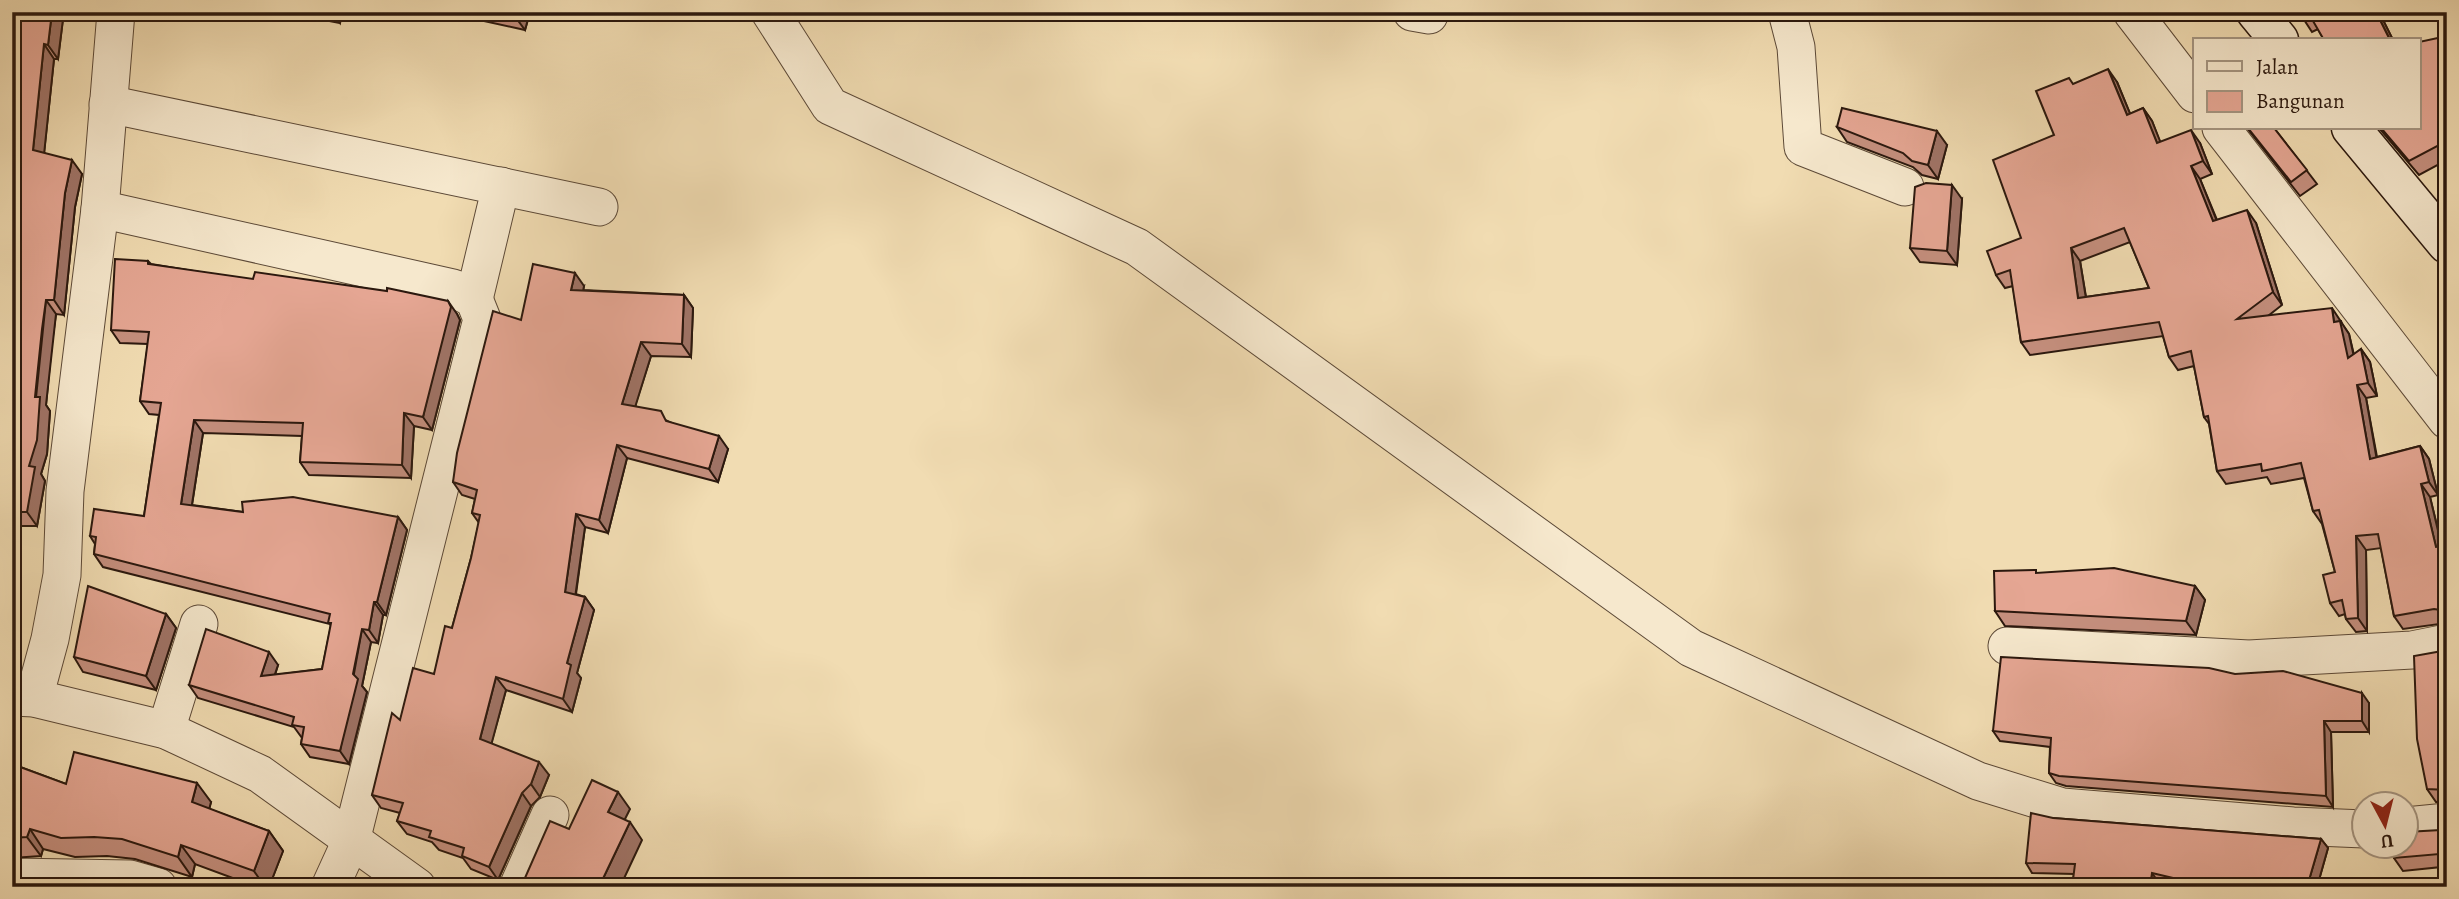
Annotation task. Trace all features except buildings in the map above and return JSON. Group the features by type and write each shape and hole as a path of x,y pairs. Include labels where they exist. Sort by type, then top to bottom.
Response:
{"street":[{"path":"116,12 100,209 65,491 62,575 50,639 23,697 166,730 260,774 340,866 417,887"},
{"path":"770,12 830,106 1137,247 1691,648 1978,781 2062,807 2350,828"},
{"path":"1412,12 1429,15 1429,12"},
{"path":"1787,12 1797,47 1803,147 1905,187"},
{"path":"2133,12 2193,91"},
{"path":"2256,12 2277,38"},
{"path":"108,104 599,207"},
{"path":"2223,130 2447,420"},
{"path":"2353,130 2447,244"},
{"path":"340,866 479,337 482,319 474,299 501,186"},
{"path":"100,209 453,288 474,299"},
{"path":"166,730 199,624"},
{"path":"2007,646 2249,659 2412,650 2447,643"},
{"path":"518,887 550,815"},
{"path":"2420,824 2447,822"},
{"path":"12,877 130,879 158,887"}]}
